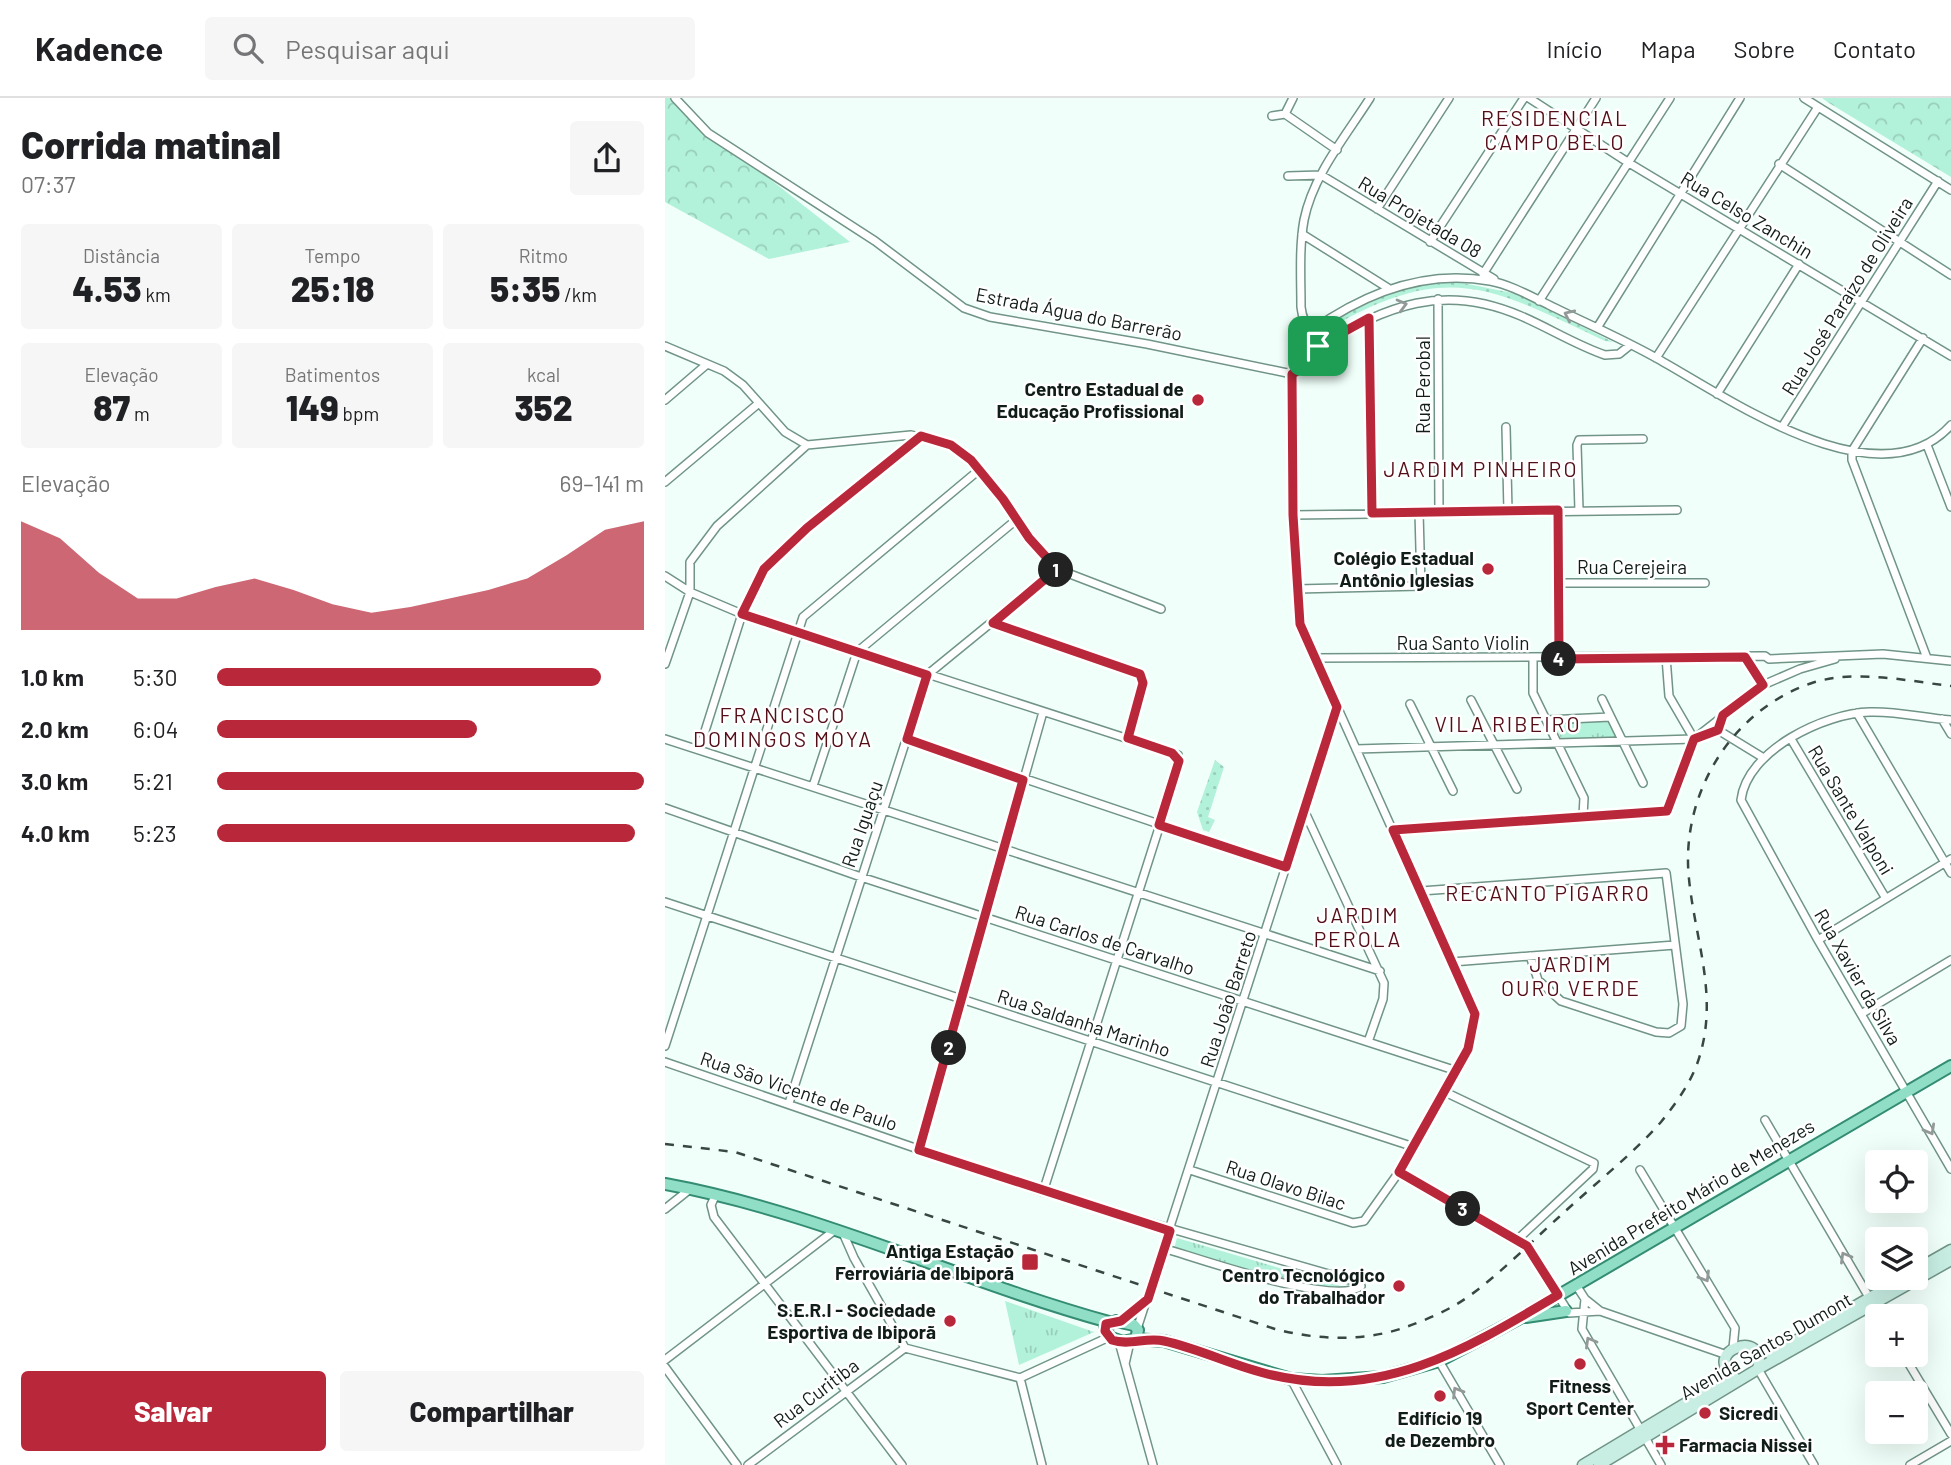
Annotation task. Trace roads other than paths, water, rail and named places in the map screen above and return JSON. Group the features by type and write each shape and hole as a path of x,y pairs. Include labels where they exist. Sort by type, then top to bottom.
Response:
{"main road":[{"name":"Avenida Prefeito Mário de Menezes","path":"665,1184 716,1194 839,1232 1084,1315 1122,1332 1164,1341 1291,1379 1322,1381 1383,1377 1439,1361 1520,1318 1787,1159 1951,1066"},
{"name":"Avenida Santos Dumont","path":"1583,1465 1643,1434 1938,1263 1951,1250"},
{"name":"Avenida Santos Dumont","path":"1928,1266 1951,1260"},
{"name":"Avenida Santos Dumont","path":"1871,1301 1887,1290"},
{"path":"1520,1318 1566,1311"},
{"path":"1736,1378 1725,1367 1730,1352 1741,1346 1751,1348 1758,1366"},
{"name":"Avenida Santos Dumont","path":"1599,1465 1643,1434"}],"street":[{"name":"Estrada Água do Barrerão","path":"675,98 708,133 875,241 964,308 990,317 1147,344 1292,374"},
{"path":"1285,114 1293,98"},
{"path":"1292,374 1313,363 1318,346 1301,307 1302,234 1308,203 1321,175 1370,98"},
{"path":"1377,209 1449,98"},
{"path":"1430,242 1527,98"},
{"name":"Rua Celso Zanchin","path":"1527,98 1629,163 1863,300 1951,356"},
{"path":"1483,274 1595,98"},
{"path":"1539,301 1670,98"},
{"path":"1597,328 1741,98"},
{"path":"1804,98 1951,190"},
{"path":"1655,358 1818,107"},
{"path":"1272,116 1285,114 1337,150"},
{"path":"1779,164 1951,275"},
{"path":"1288,176 1321,175"},
{"name":"Rua Projetada 08","path":"1321,175 1504,285"},
{"name":"Rua José Paraízo de Oliveira","path":"1782,427 1938,181"},
{"path":"1302,234 1388,288"},
{"path":"1717,394 1799,264"},
{"path":"1311,331 1338,313 1388,288 1447,279 1483,280 1504,285 1597,328 1782,427 1852,451 1897,453 1927,445 1951,425"},
{"path":"1318,346 1388,309 1438,299 1499,306 1605,355 1619,354 1629,346"},
{"name":"Rua Perobal","path":"1438,299 1439,512"},
{"path":"1369,318 1372,513"},
{"path":"1923,338 1852,451 1854,470 1927,658"},
{"path":"665,346 724,371 759,403 785,432 807,445 921,436 951,445 979,470 1057,569 1161,610"},
{"path":"665,400 706,365"},
{"name":"Rua Olavo Bilac","path":"1190,1170 1359,1223 1369,1216 1399,1172 1445,1092 1468,1049 1475,1014 1300,624 1293,515 1292,374"},
{"path":"665,482 759,403"},
{"path":"1506,427 1508,511"},
{"path":"699,750 742,614 764,569 807,528 921,436"},
{"path":"1579,510 1579,440 1643,439"},
{"path":"665,664 690,592 688,567 711,532 807,445"},
{"path":"1927,445 1951,507"},
{"path":"665,1046 797,633 809,611 979,470"},
{"path":"1558,510 1559,659"},
{"path":"1293,515 1677,510"},
{"path":"1297,589 1421,586 1419,512"},
{"path":"813,786 857,652 1016,520"},
{"path":"927,675 1057,569"},
{"path":"667,579 742,614 797,633 1178,755 1179,765 1044,1192"},
{"name":"Rua Cerejeira","path":"1559,583 1705,583"},
{"path":"993,623 1140,674 1143,683 1128,738"},
{"path":"1393,830 1667,811 1694,739 1763,685 1783,675 1854,654 1951,661"},
{"name":"Rua Santo Violin","path":"1315,658 1765,656 1778,659 1854,654"},
{"path":"1756,671 1765,656"},
{"path":"1666,657 1669,696 1694,739"},
{"path":"1745,657 1763,685"},
{"path":"1533,659 1534,693 1584,798 1583,816"},
{"path":"1778,659 1783,666 1783,675"},
{"name":"Rua Iguaçu","path":"789,1103 927,675"},
{"path":"1602,699 1643,783"},
{"path":"1471,700 1517,789"},
{"path":"1410,704 1453,790"},
{"name":"Rua João Barreto","path":"1153,1465 1125,1365 1122,1332 1148,1299 1337,707"},
{"path":"919,1150 1044,712"},
{"path":"1718,730 1762,757 1791,739 1857,713 1881,712 1951,720"},
{"path":"1857,713 1948,861 1951,873"},
{"path":"1718,730 1723,715"},
{"path":"1547,720 1610,717"},
{"path":"1942,719 1951,734"},
{"path":"1356,749 1694,739 1718,730"},
{"path":"665,739 1380,971"},
{"path":"907,739 1286,867"},
{"name":"Rua Sante Valponi","path":"1791,739 1885,897"},
{"name":"Rua Xavier da Silva","path":"1762,757 1752,771 1741,800 1818,940 1951,1169"},
{"name":"Rua Carlos de Carvalho","path":"665,807 860,877 1457,1070"},
{"path":"1304,810 1384,983 1383,999 1368,1042"},
{"path":"1818,940 1948,861"},
{"path":"1420,891 1665,873 1684,1016 1681,1026 1669,1033 1656,1032 1562,1001 1538,979 1530,956"},
{"name":"Rua Saldanha Marinho","path":"665,902 1414,1146"},
{"path":"1452,962 1675,945"},
{"path":"1861,1014 1951,960"},
{"name":"Rua São Vicente de Paulo","path":"665,1062 1044,1192 1170,1231 1360,1283 1360,1287 1332,1291 1298,1287 1164,1248"},
{"path":"1445,1092 1594,1165 1517,1240"},
{"path":"1765,1120 1873,1304"},
{"path":"1399,1172 1527,1246 1566,1311 1575,1314 1600,1311 1730,1352 1735,1328 1640,1170"},
{"path":"665,1209 690,1189"},
{"path":"716,1194 712,1205 714,1217 902,1465"},
{"path":"665,1360 766,1283 839,1232 905,1348 1020,1378 1122,1332 1148,1299"},
{"path":"1576,1285 1585,1299 1600,1311"},
{"path":"1585,1299 1582,1329 1661,1465"},
{"name":"Rua Curitiba","path":"748,1465 905,1348"},
{"path":"1439,1361 1500,1465"},
{"path":"1758,1366 1814,1465"},
{"path":"665,1367 737,1465"},
{"path":"1911,1367 1951,1434"},
{"path":"1020,1378 1042,1465"},
{"path":"1291,1379 1337,1465"},
{"path":"1910,1465 1951,1441"}],"railway":[{"path":"665,1144 735,1152 1275,1329 1341,1338 1374,1335 1406,1327 1457,1304 1496,1275 1649,1135 1673,1107 1689,1082 1700,1055 1707,1010 1689,879 1688,848 1693,817 1703,787 1717,760 1735,735 1757,713 1783,696 1812,683 1829,679 1881,677 1951,686"}],"place":[{"name":"Centro Estadual de Educação Profissional","path":"1198,400"},
{"name":"Colégio Estadual Antônio Iglesias","path":"1488,569"},
{"name":"Antiga Estação Ferroviária de Ibiporã","path":"1030,1262"},
{"name":"Centro Tecnológico do Trabalhador","path":"1399,1286"},
{"name":"S.E.R.I - Sociedade Esportiva de Ibiporã","path":"950,1321"},
{"name":"Fitness Sport Center","path":"1580,1364"},
{"name":"Edifício 19 de Dezembro","path":"1440,1396"},
{"name":"Sicredi","path":"1705,1413"},
{"name":"Farmacia Nissei","path":"1665,1445"}],"district":[{"name":"RESIDENCIAL CAMPO BELO","path":"1555,131"},
{"name":"JARDIM PINHEIRO","path":"1481,470"},
{"name":"VILA RIBEIRO","path":"1508,725"},
{"name":"FRANCISCO DOMINGOS MOYA","path":"783,728"},
{"name":"RECANTO PIGARRO","path":"1548,894"},
{"name":"JARDIM PEROLA","path":"1358,928"},
{"name":"JARDIM OURO VERDE","path":"1571,977"}]}
